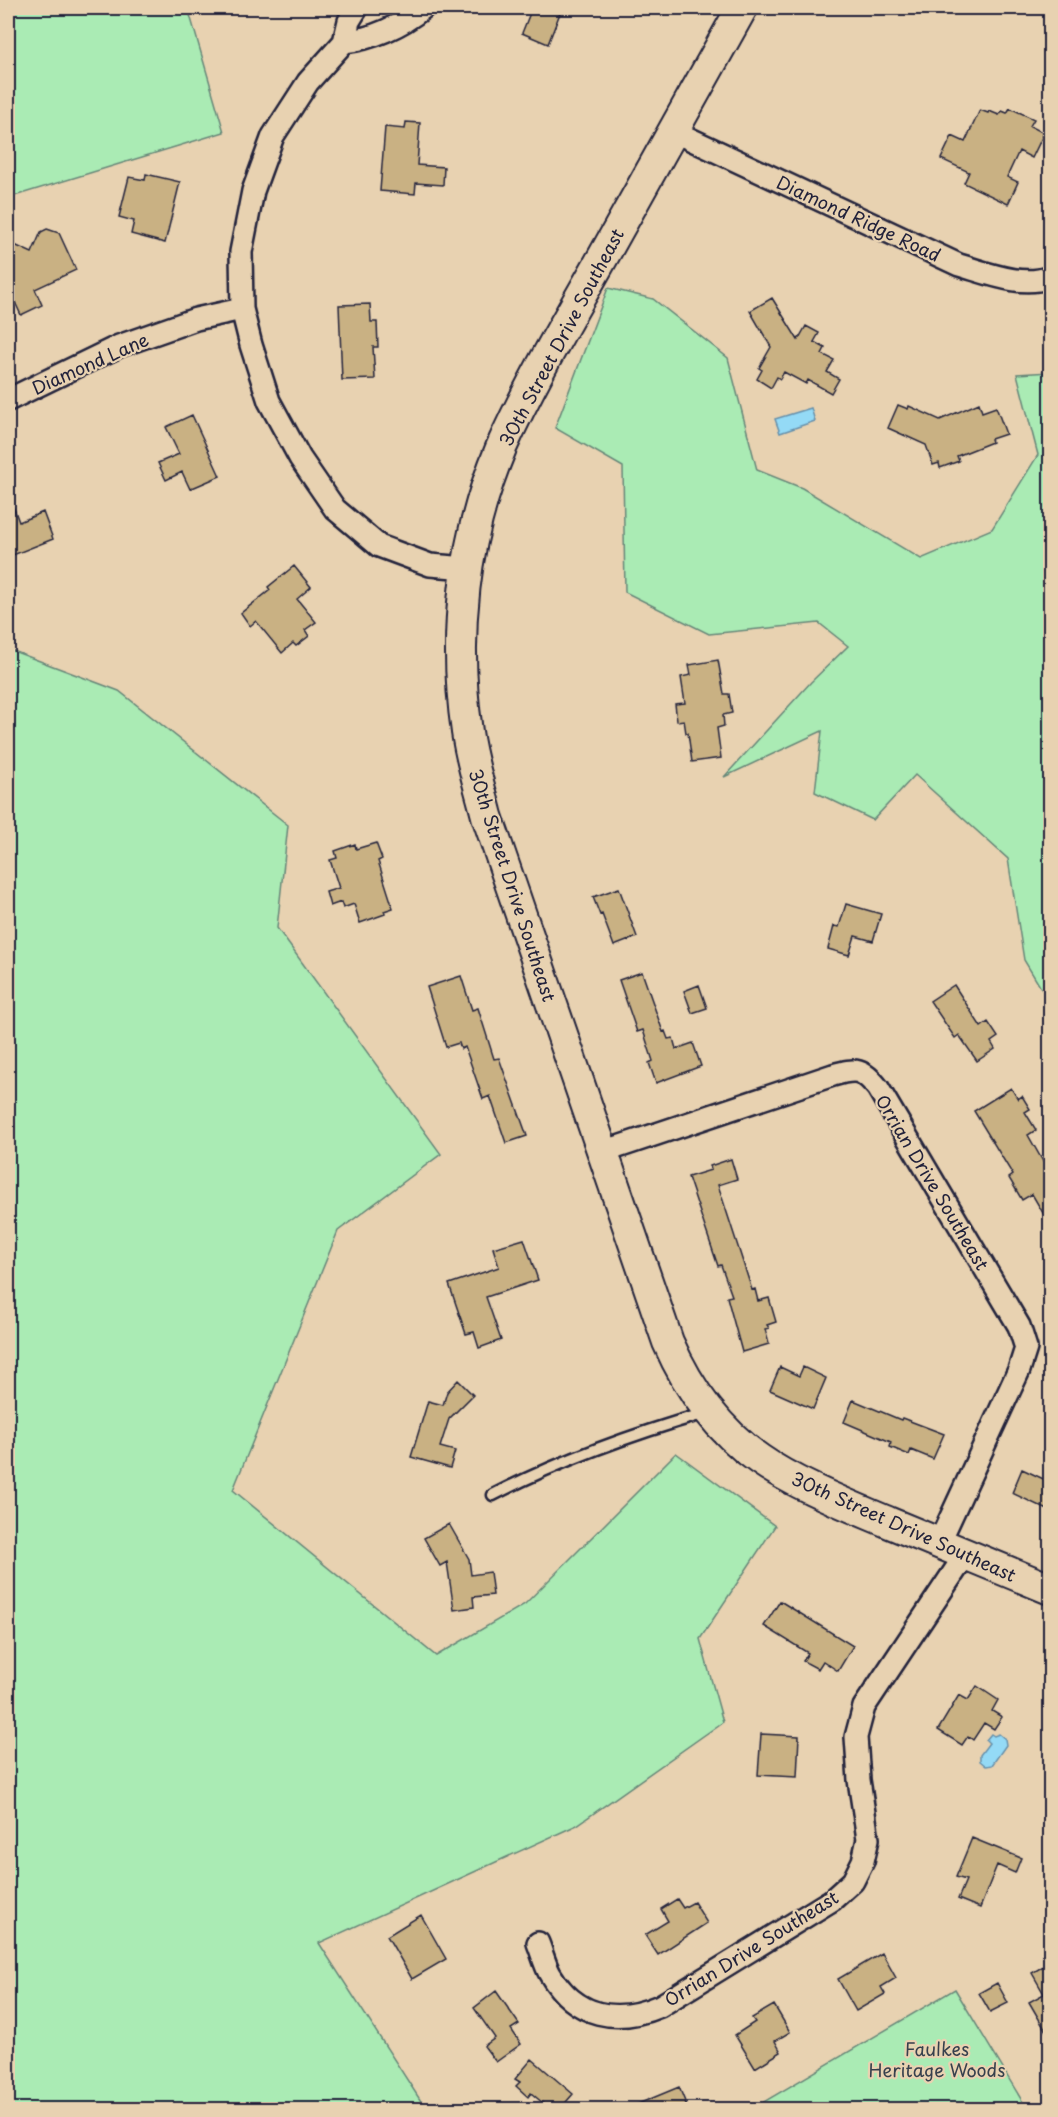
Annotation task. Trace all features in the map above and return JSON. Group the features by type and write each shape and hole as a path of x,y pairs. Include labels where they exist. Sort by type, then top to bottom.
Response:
{"main road":[{"name":"30th Street Drive Southeast","path":"742,8 581,296 510,430 486,491 475,528 463,598 461,674 467,733 487,816 668,1342 681,1371 709,1412 759,1459 846,1504 1050,1589"}],"street":[{"path":"357,8 349,21 344,42 308,82 273,136 253,190 241,252 242,309 269,401 300,458 335,509 379,546 430,565 467,568"},
{"path":"344,42 365,40 423,8"},
{"name":"Diamond Ridge Road","path":"673,131 959,265 1001,278 1040,281 1050,277"},
{"name":"Diamond Lane","path":"8,400 119,346 196,319 242,309"},
{"name":"Orrian Drive Southeast","path":"538,1944 550,1974 570,1998 592,2013 617,2017 641,2014 660,2006 832,1900 853,1881 863,1861 868,1839 859,1780 856,1737 864,1707 953,1549 1026,1348 1018,1326 878,1088 866,1073 851,1070 833,1075 603,1152"}],"lane":[{"path":"493,1495 535,1474 607,1445 656,1427 709,1412"}],"green space":[{"path":"8,8 188,8 224,132 8,198"},
{"path":"608,288 653,299 728,358 757,470 802,488 921,559 992,529 1038,455 1017,374 1050,372 1050,1003 1024,960 1008,859 915,775 873,820 815,792 822,731 724,777 811,682 848,646 819,623 709,634 625,592 623,467 555,428"},
{"path":"8,649 119,691 288,825 277,928 441,1154 338,1231 233,1490 436,1656 525,1604 676,1453 775,1526 700,1639 723,1722 577,1825 319,1943 426,2109 8,2109"},
{"name":"Faulkes Heritage Woods","path":"955,1989 1027,2109 752,2109"}],"water":[{"path":"811,408 815,421 780,433 775,419"},
{"path":"991,1734 994,1736 999,1734 1005,1739 1006,1745 992,1765 986,1766 980,1761 980,1755 989,1743 986,1740"}],"building":[{"path":"532,8 562,8 548,44 522,33"},
{"path":"1010,108 1034,119 1030,126 1044,133 1032,158 1019,151 1007,177 1018,182 1008,204 964,183 969,172 941,159 952,136 965,142 980,110 999,115 1002,111 1007,113"},
{"path":"406,122 420,123 417,165 444,167 443,185 416,183 415,194 380,191 385,127 405,129"},
{"path":"146,174 180,182 165,243 131,234 134,221 119,217 129,177 145,180"},
{"path":"47,229 59,233 76,270 35,289 42,305 21,315 14,300 8,303 8,242 32,253 41,232"},
{"path":"772,298 798,340 806,326 819,333 814,342 825,348 822,354 834,360 827,372 839,379 831,393 808,380 806,384 784,372 780,379 777,377 771,388 757,379 762,370 759,368 771,347 750,311"},
{"path":"370,304 371,322 377,322 378,347 373,347 375,379 342,380 339,305"},
{"path":"979,403 982,412 996,407 1006,434 957,456 959,461 940,468 939,463 933,465 926,445 888,428 898,405 908,409 909,406 940,420"},
{"path":"192,415 220,476 190,489 182,472 166,480 158,463 179,454 166,427"},
{"path":"9,495 19,522 43,512 53,539 8,557"},
{"path":"294,566 311,587 297,599 316,622 305,630 309,636 296,646 293,643 282,653 256,621 250,626 241,613 270,590 268,587"},
{"path":"718,660 724,694 729,694 732,713 723,715 724,726 717,728 721,758 692,762 684,720 677,721 675,704 685,703 681,677 691,675 689,665"},
{"path":"376,843 382,859 378,861 393,908 384,911 385,914 360,923 354,904 343,908 341,902 330,906 326,892 339,888 330,860 337,858 335,851 355,844 356,849"},
{"path":"619,888 637,937 614,946 593,897"},
{"path":"846,904 881,914 873,941 855,936 849,955 828,949 834,926 839,927"},
{"path":"642,972 663,1032 665,1031 668,1039 673,1038 676,1049 693,1043 701,1066 656,1083 649,1063 653,1061 643,1030 637,1032 619,980"},
{"path":"461,976 472,1010 478,1008 494,1059 499,1058 527,1136 506,1143 490,1096 483,1099 465,1047 461,1049 459,1043 446,1047 427,987"},
{"path":"699,985 707,1008 692,1013 684,991"},
{"path":"954,985 981,1027 988,1022 998,1037 991,1042 995,1049 977,1061 959,1035 955,1038 930,1001"},
{"path":"1011,1088 1018,1099 1022,1096 1030,1109 1025,1112 1036,1130 1028,1135 1050,1174 1050,1225 1032,1194 1022,1200 1009,1178 1013,1175 974,1111"},
{"path":"731,1159 737,1179 718,1185 752,1290 755,1289 758,1301 769,1298 776,1322 767,1325 769,1328 765,1329 769,1344 742,1352 727,1297 732,1296 721,1265 718,1266 688,1177 711,1170 710,1166"},
{"path":"524,1239 538,1280 486,1297 501,1340 479,1348 474,1332 466,1334 449,1284 499,1267 493,1248"},
{"path":"780,1367 799,1376 803,1367 826,1378 813,1409 770,1390"},
{"path":"458,1380 473,1395 449,1419 440,1447 455,1451 450,1468 411,1457 428,1401 443,1405 447,1392"},
{"path":"853,1400 901,1420 902,1418 944,1434 933,1459 911,1450 909,1455 890,1447 891,1442 844,1422"},
{"path":"1022,1469 1050,1482 1050,1511 1012,1493"},
{"path":"449,1524 469,1559 471,1575 490,1572 493,1595 473,1597 474,1607 454,1610 447,1562 440,1566 424,1538"},
{"path":"780,1601 853,1646 838,1671 823,1661 818,1669 803,1661 808,1653 764,1626"},
{"path":"977,1686 998,1700 992,1711 1002,1717 994,1729 984,1723 973,1740 968,1736 962,1745 938,1730 959,1695 968,1700"},
{"path":"761,1734 799,1736 797,1777 758,1775"},
{"path":"972,1838 1021,1858 1015,1873 997,1865 980,1908 958,1899 966,1880 956,1877"},
{"path":"677,1899 683,1908 694,1902 707,1923 658,1955 645,1935 668,1921 661,1909"},
{"path":"421,1915 446,1959 412,1979 387,1936"},
{"path":"882,1953 896,1978 881,1987 885,1994 856,2011 838,1979"},
{"path":"1050,1962 1050,2038 1029,2002 1044,1994 1032,1973"},
{"path":"997,1983 1008,2003 990,2012 979,1993"},
{"path":"496,1991 519,2024 511,2029 521,2044 496,2062 484,2046 495,2038 474,2008"},
{"path":"774,2005 790,2032 775,2041 781,2052 755,2068 735,2035 755,2022 752,2018"},
{"path":"532,2059 573,2094 560,2109 550,2109 531,2093 528,2097 516,2086 520,2082 515,2079"},
{"path":"679,2087 688,2109 626,2109"}]}
